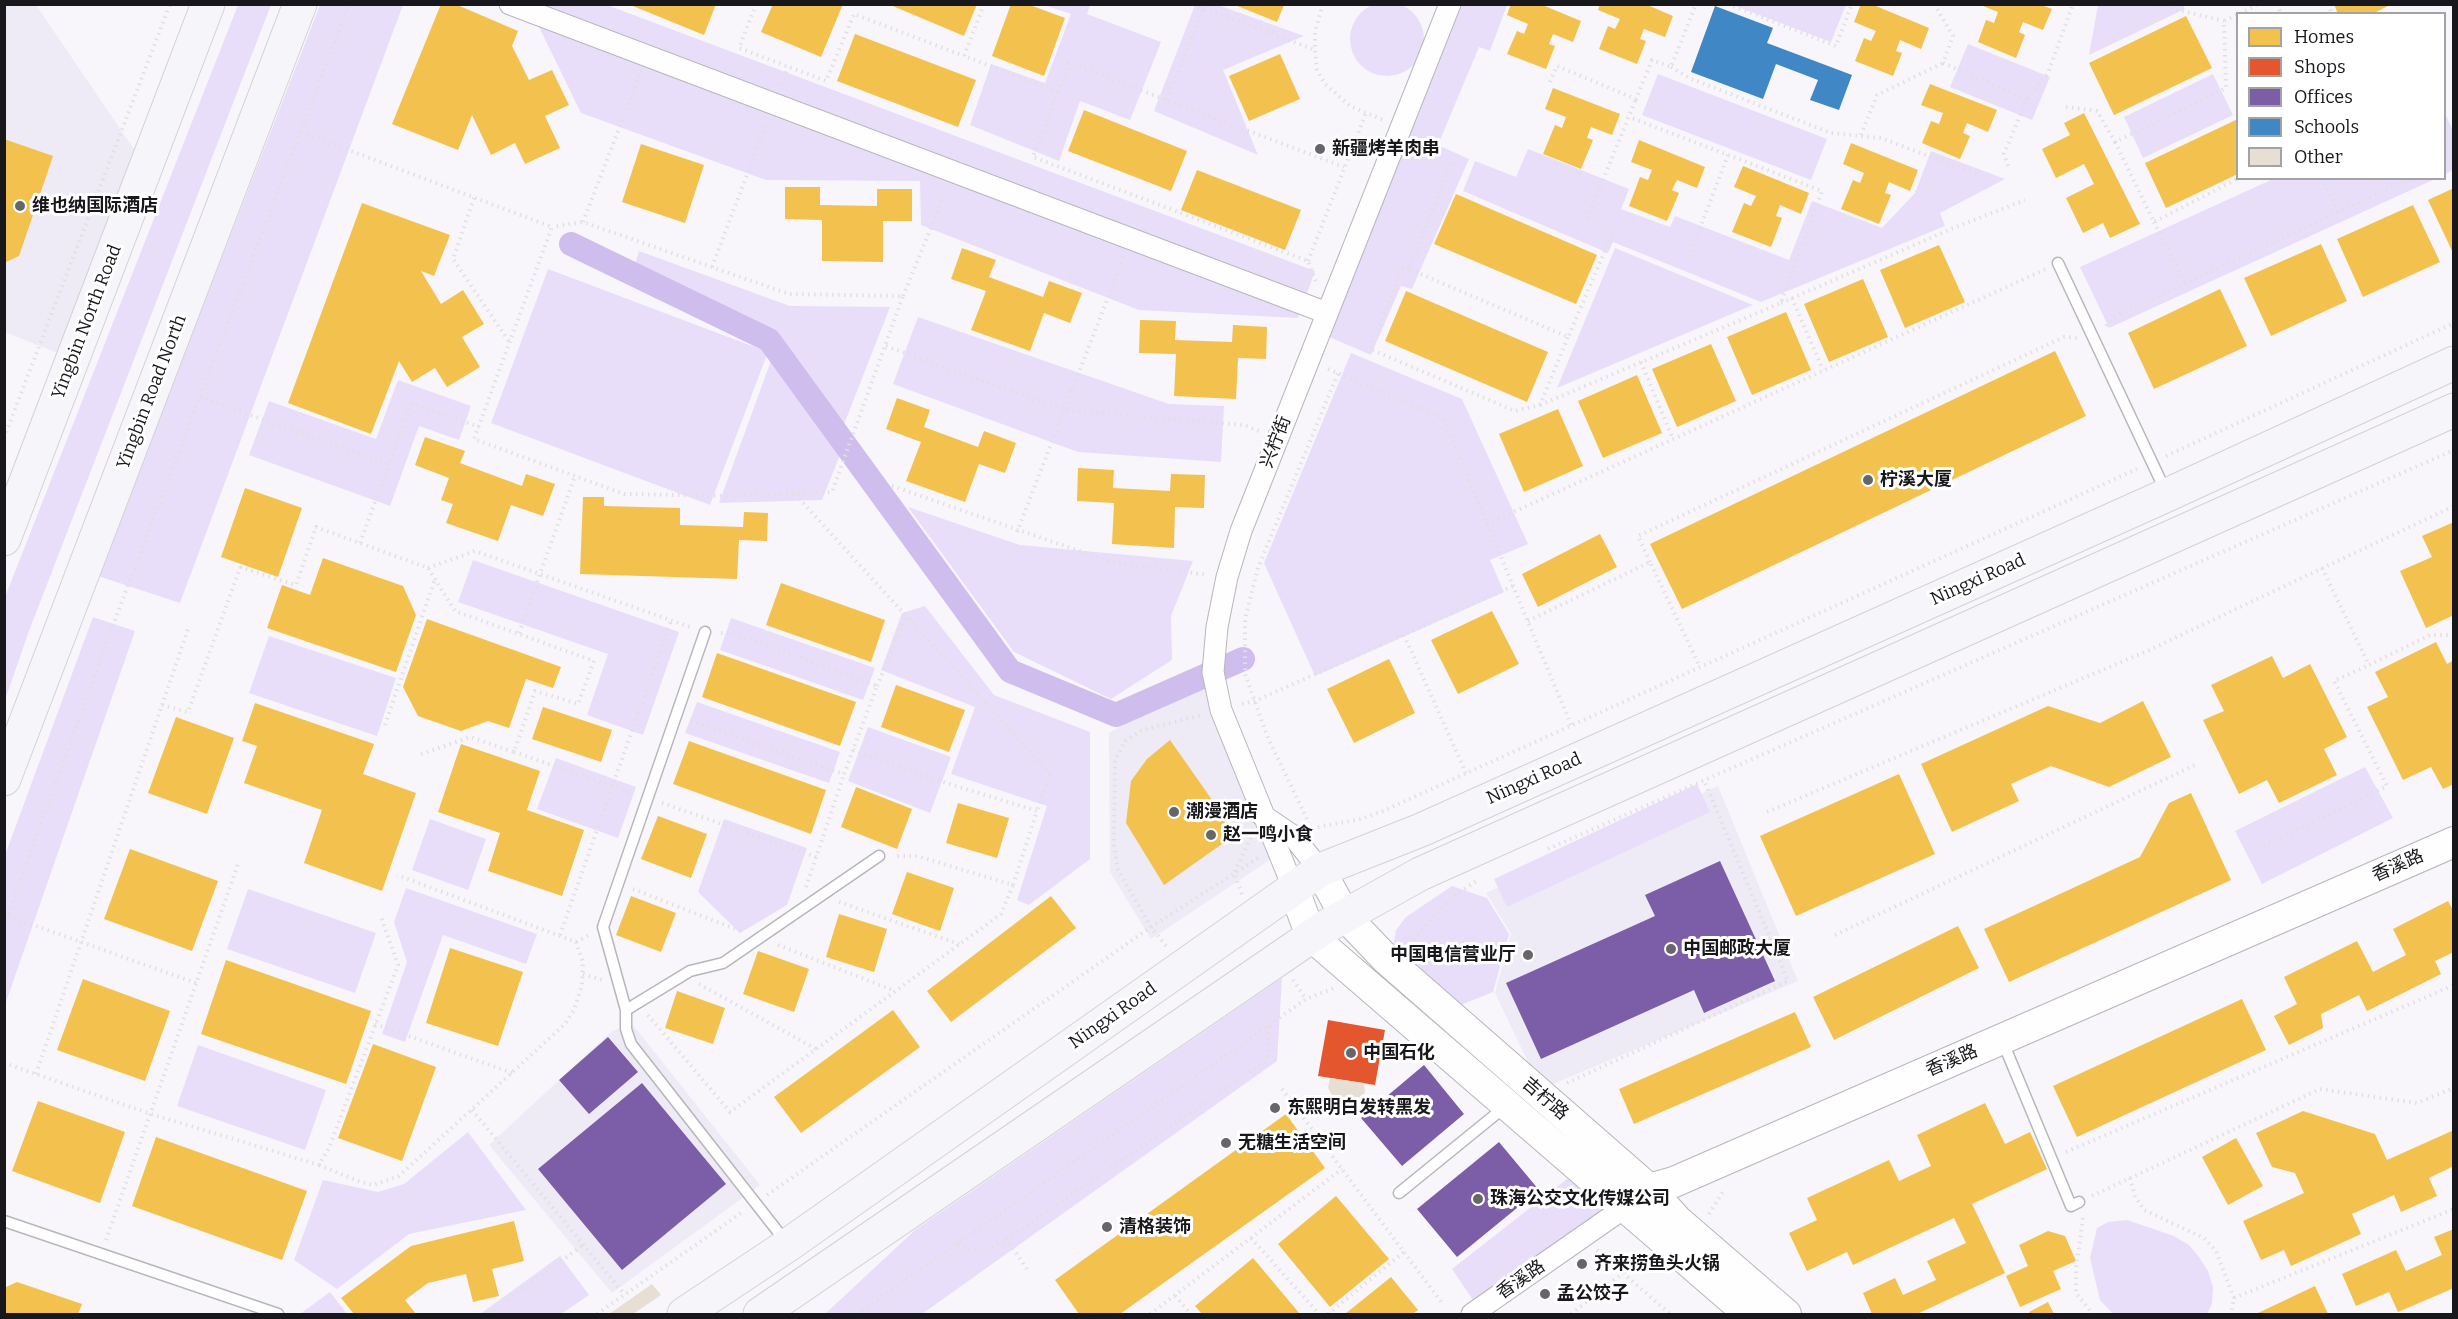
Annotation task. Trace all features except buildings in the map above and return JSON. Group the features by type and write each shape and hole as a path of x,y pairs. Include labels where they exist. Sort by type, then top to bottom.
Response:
{"main road":[{"name":"Yingbin North Road","path":"4,539 208,4"},
{"name":"Yingbin Road North","path":"4,779 300,4"},
{"name":"Ningxi Road","path":"684,1314 788,1245 1320,870 1421,830 2167,495 2454,363"},
{"path":"760,1314 1311,936 1420,874 2454,410"},
{"path":"1597,751 1615,786"},
{"name":"香溪路","path":"1624,1208 1649,1189 1674,1182 2454,842"},
{"name":"吉柠路","path":"1320,870 1345,916 1386,959 1649,1189 1677,1220 1786,1314"},
{"path":"1293,887 1311,936 1749,1314"},
{"path":"1064,1051 1090,1088"}],"street":[{"path":"510,4 1327,313"},
{"name":"兴柠街","path":"1293,837 1262,814 1221,710 1213,672 1217,627 1227,577 1241,531 1450,4"},
{"path":"1293,837 1320,870"},
{"path":"1293,837 1293,887"},
{"name":"香溪路","path":"1472,1314 1624,1208"}],"lane":[{"path":"2058,263 2167,495"},
{"path":"705,632 603,927 626,1010 626,1029 631,1044 788,1245"},
{"path":"626,1010 690,970 723,963 879,856"},
{"path":"2001,1040 2071,1206 2079,1202"},
{"path":"1398,1193 1506,1106"},
{"path":"4,1221 278,1314"}],"path":[{"path":"4,438 170,4"},
{"path":"4,925 121,604 349,4"},
{"path":"756,4 739,48 826,81 854,14 1058,92"},
{"path":"964,56 984,4"},
{"path":"1194,4 1315,50"},
{"path":"1323,4 1315,32 1315,50 1317,70 1325,84 1340,100 1400,127"},
{"path":"1671,67 1696,4"},
{"path":"1728,4 1836,46 1852,4"},
{"path":"1860,135 1877,95 1943,63 1953,36 1934,4"},
{"path":"2009,169 2004,154 2027,99 2048,74 2073,4"},
{"path":"2153,4 2224,21 2236,15"},
{"path":"2243,12 2259,4"},
{"path":"1167,100 1204,6"},
{"path":"2115,142 2226,88 2224,21"},
{"path":"583,222 647,57"},
{"path":"1587,219 1652,60 1671,67 1689,78 1831,133 1881,138 1979,175"},
{"path":"1308,261 1033,157 1069,63 1344,167"},
{"path":"1943,63 2027,99"},
{"path":"1550,82 1557,66 1636,99"},
{"path":"712,267 788,67"},
{"path":"2066,106 2097,111 2115,142 2185,283"},
{"path":"1327,313 1308,261 1366,113"},
{"path":"1629,117 1822,191 1781,303"},
{"path":"301,132 552,227 583,222 789,294 903,296"},
{"path":"1689,257 1728,155"},
{"path":"1409,269 1451,164"},
{"path":"552,227 474,439 624,494 727,496 832,492 903,296 953,173"},
{"path":"2154,222 2236,180"},
{"path":"2323,180 2338,212"},
{"path":"1700,667 1638,536 2064,337 2094,340 2115,316 2408,180"},
{"path":"474,198 453,259 510,343"},
{"path":"1568,337 1409,269 1402,269 1370,349 1515,411 1540,405 1781,303 1950,228 2025,200"},
{"path":"1540,405 1614,230"},
{"path":"1017,532 1131,239"},
{"path":"1487,524 2058,263"},
{"path":"1792,298 1823,370"},
{"path":"597,1314 1150,927 1293,837 1360,819 1466,773 2152,463 2454,323"},
{"path":"886,346 1064,410 1244,425 1278,438"},
{"path":"1308,361 1443,418 1571,725"},
{"path":"1641,363 1673,439"},
{"path":"1293,837 1268,738 1245,674 1245,619 1258,568 1338,373"},
{"path":"200,397 389,464"},
{"path":"360,543 412,403 479,427"},
{"path":"1543,852 2454,450"},
{"path":"519,633 574,476"},
{"path":"892,486 1017,532 1111,562 1227,577"},
{"path":"638,1003 730,1112 1001,914 1050,774 795,494"},
{"path":"1767,812 2145,652 2454,506"},
{"path":"162,705 188,712 241,566 296,585 316,527 428,568 455,611 594,660 578,705 535,691 514,752 470,737 419,755"},
{"path":"428,568 475,551 539,576 705,632 733,633 877,686"},
{"path":"1528,621 1650,562"},
{"path":"2322,568 2369,665"},
{"path":"385,725 435,579"},
{"path":"798,912 844,774 906,616"},
{"path":"560,935 671,621"},
{"path":"36,1074 188,629"},
{"path":"1404,635 1466,773"},
{"path":"2253,851 2387,786 2334,681 2430,635 2454,635"},
{"path":"676,716 844,774"},
{"path":"853,750 930,778 1037,811"},
{"path":"1835,935 2195,765"},
{"path":"1541,1095 1788,981 1704,780"},
{"path":"879,856 917,856 1013,885"},
{"path":"101,1254 238,864"},
{"path":"4,1063 150,1114 320,1165 358,1181 374,1185 387,1182 399,1176 565,1024 574,1010 582,985 581,952 576,942 397,875"},
{"path":"1417,954 1413,941 1430,920 1453,896 1489,876"},
{"path":"821,896 960,944"},
{"path":"8,916 196,983"},
{"path":"320,1165 329,1148 398,965 381,917"},
{"path":"683,975 816,1049"},
{"path":"2051,1158 2454,985"},
{"path":"857,1314 1306,999 1342,986"},
{"path":"375,1024 512,1073"},
{"path":"957,1244 971,1250 983,1251 1007,1239 1266,1060 1270,1024"},
{"path":"2092,1314 2076,1293 2076,1269 2083,1215 2079,1202 2320,1089 2417,1103 2454,1088"},
{"path":"1282,1089 1442,1303"},
{"path":"472,1110 625,1295"},
{"path":"1150,1314 1342,1170"},
{"path":"2130,1178 2135,1196 2144,1210 2204,1238 2216,1251 2234,1298 2231,1314"},
{"path":"2234,1298 2454,1209"},
{"path":"1251,1238 1319,1314"},
{"path":"1007,1239 1028,1269"},
{"path":"488,1314 583,1245"},
{"path":"1637,1250 1654,1264"},
{"path":"1328,1314 1404,1252"},
{"path":"1571,1314 1623,1273 1670,1314"},
{"path":"1175,1296 1191,1314"}],"shaded area":[{"path":"1387,2 1401,5 1413,13 1421,25 1424,39 1421,53 1413,65 1401,73 1387,76 1373,73 1361,65 1353,53 1350,39 1353,25 1361,13 1373,5"},
{"path":"4,5 36,5 146,167 70,358 5,332"},
{"path":"238,5 271,5 29,631 5,700 5,597"},
{"path":"320,5 403,5 180,603 98,576"},
{"path":"546,5 607,5 1315,271 1298,318 1139,310 921,225 920,181 766,180 581,113 538,25"},
{"path":"1044,5 1090,5 1087,14 1161,42 1130,120 1080,101 1059,161 970,125 991,64 1045,83 1071,14"},
{"path":"1195,5 1218,5 1304,36 1223,70 1258,155 1154,111"},
{"path":"1462,5 1507,5 1490,51 1479,47 1438,145 1469,159 1412,289 1401,286 1371,355 1329,337"},
{"path":"1733,5 1846,5 1831,42"},
{"path":"2098,5 2183,5 2185,9 2089,55"},
{"path":"1968,44 2050,77 2032,120 1950,87"},
{"path":"1658,74 1827,139 1811,180 1642,115"},
{"path":"2213,74 2233,115 2143,158 2124,117"},
{"path":"2446,115 2454,133 2453,170 2446,174"},
{"path":"1528,149 1629,189 1621,209 1670,227 1675,216 1789,260 1812,201 1882,228 1915,193 1931,151 2005,179 1940,213 1945,226 1761,302 1613,242 1608,253 1463,191 1475,161 1516,177"},
{"path":"2271,180 2433,180 2109,328 2080,267"},
{"path":"1615,248 1753,305 1557,388"},
{"path":"639,251 790,306 890,307 843,427 778,333 635,264"},
{"path":"548,269 768,352 710,505 491,423"},
{"path":"918,317 1169,404 1224,406 1221,462 1078,452 893,384"},
{"path":"1351,353 1462,399 1528,544 1490,560 1504,592 1315,676 1264,563"},
{"path":"772,358 842,450 822,500 719,503"},
{"path":"398,380 471,406 459,440 419,426 390,506 249,455 269,401 376,439"},
{"path":"908,507 1020,545 1193,561 1171,616 1172,660 1111,699 1014,652"},
{"path":"473,560 679,632 643,735 587,715 608,654 458,602"},
{"path":"925,606 994,695 1090,732 1090,859 1029,905 1017,900 1047,806 951,774 975,707 881,670 902,613"},
{"path":"93,617 135,631 5,1005 5,855"},
{"path":"731,618 875,668 863,700 720,650"},
{"path":"269,636 396,678 377,736 249,693"},
{"path":"1195,685 1211,693 1271,859 1151,939 1110,872 1109,733"},
{"path":"697,702 840,752 829,783 685,733"},
{"path":"868,727 951,757 930,813 848,781"},
{"path":"556,758 636,787 618,838 537,809"},
{"path":"2365,767 2393,818 2262,884 2235,831"},
{"path":"1697,784 1710,812 1507,907 1494,879"},
{"path":"1718,786 1798,981 1541,1089 1495,993 1511,934 1486,893"},
{"path":"430,819 486,839 468,890 412,870"},
{"path":"724,819 807,848 787,905 740,933 698,892"},
{"path":"1452,886 1487,898 1509,934 1493,992 1456,1007 1393,947 1396,930 1406,917"},
{"path":"406,888 537,934 526,964 443,935 405,1042 382,1034 407,962 394,922"},
{"path":"248,889 376,933 355,993 227,949"},
{"path":"1282,978 1277,1061 922,1314 825,1314 915,1230"},
{"path":"633,1025 760,1185 612,1293 489,1145 612,1031"},
{"path":"198,1045 326,1090 305,1150 177,1106"},
{"path":"468,1132 526,1210 409,1234 337,1289 294,1260 323,1180 378,1192 404,1184"},
{"path":"1572,1175 1613,1208 1475,1303 1452,1269"},
{"path":"2127,1220 2174,1236 2189,1245 2208,1271 2213,1288 2212,1304 2207,1314 2113,1314 2100,1300 2090,1258 2097,1228 2108,1222"},
{"path":"560,1256 589,1295 561,1314 480,1314"},
{"path":"330,1292 347,1314 300,1314"}],"waterway":[{"path":"571,244 769,340 1010,671 1116,715 1243,659"}],"place":[{"name":"新疆烤羊肉串","path":"1320,149"},
{"name":"维也纳国际酒店","path":"20,206"},
{"name":"柠溪大厦","path":"1868,480"},
{"name":"潮漫酒店","path":"1174,812"},
{"name":"赵一鸣小食","path":"1211,835"},
{"name":"中国邮政大厦","path":"1671,949"},
{"name":"中国电信营业厅","path":"1528,955"},
{"name":"中国石化","path":"1351,1053"},
{"name":"东熙明白发转黑发","path":"1275,1108"},
{"name":"无糖生活空间","path":"1226,1143"},
{"name":"珠海公交文化传媒公司","path":"1478,1199"},
{"name":"清格装饰","path":"1107,1227"},
{"name":"齐来捞鱼头火锅","path":"1582,1264"},
{"name":"孟公饺子","path":"1545,1294"}]}
